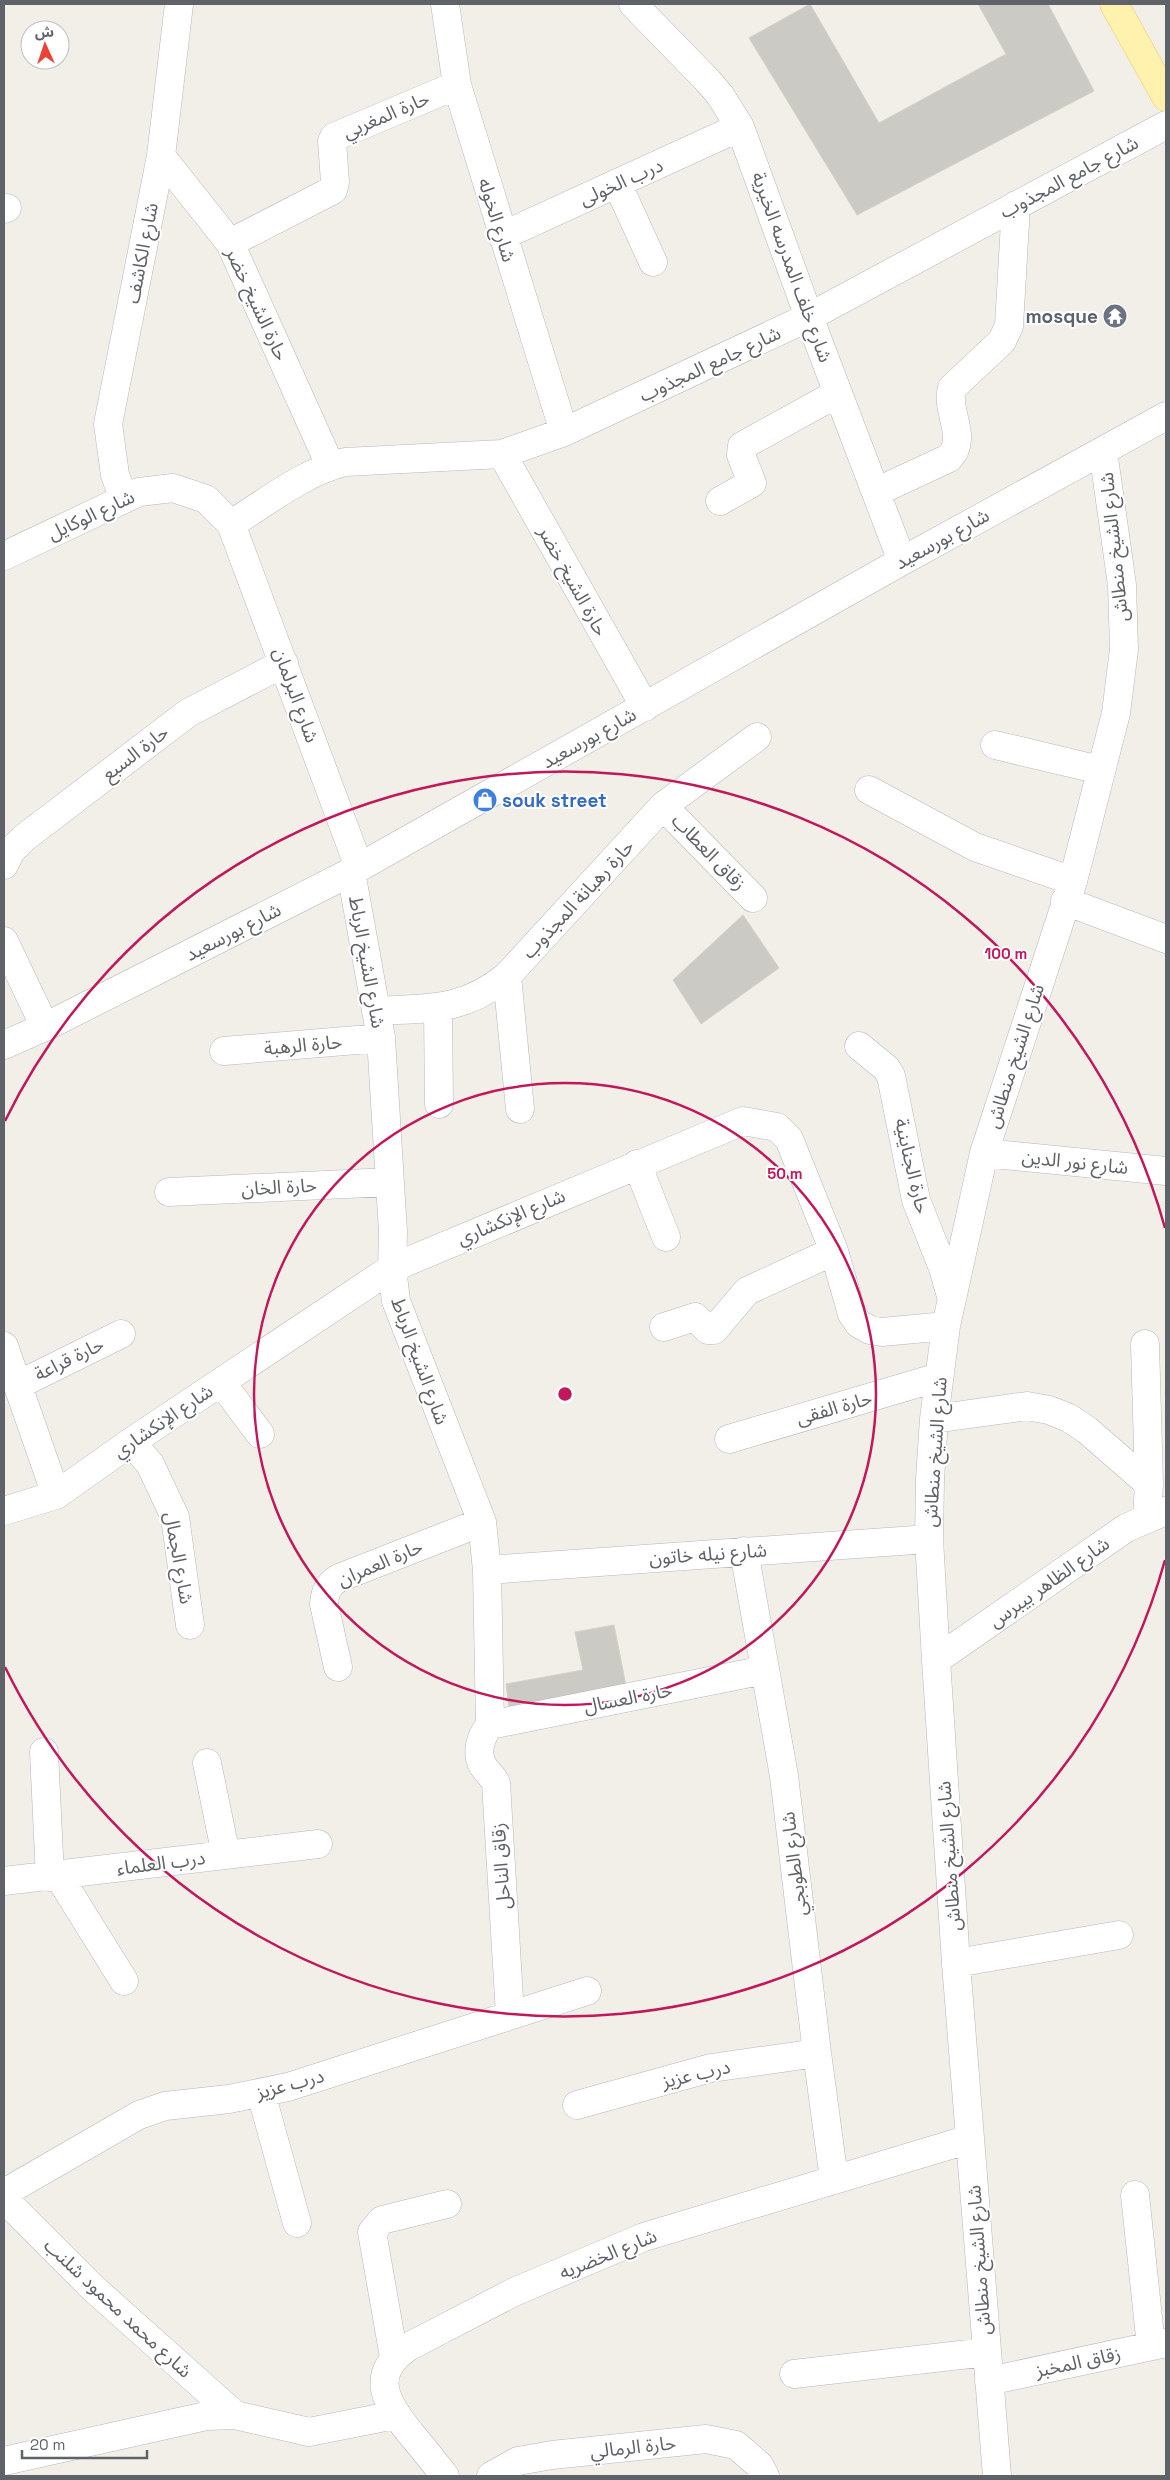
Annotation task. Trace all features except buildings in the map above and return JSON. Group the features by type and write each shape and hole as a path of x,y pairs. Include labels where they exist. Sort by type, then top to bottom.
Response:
{"main road":[{"path":"1114,4 1166,96"}],"street":[{"name":"شارع الكاشف","path":"124,500 115,475 108,424 161,156 179,4"},
{"name":"شارع الخوله","path":"445,4 457,85 564,432"},
{"name":"شارع خلف المدرسه الخيرية","path":"636,5 708,80 740,127 809,317 902,561"},
{"name":"حارة المغربي","path":"230,243 333,190 335,182 332,141 334,137 457,85"},
{"name":"شارع جامع المجذوب","path":"231,524 330,465 345,462 502,454 564,432 809,317 1166,125"},
{"name":"درب الخولى","path":"502,236 740,127"},
{"name":"حارة الشيخ خضر","path":"161,156 230,243 330,465"},
{"path":"617,183 654,262"},
{"path":"876,492 949,458 954,452 958,437 950,395 952,388 1002,341 1009,326 1016,205"},
{"path":"720,501 752,483 741,455 742,446 838,393"},
{"name":"شارع بورسعيد","path":"4,1045 45,1028 355,870 902,561 1166,416"},
{"name":"شارع الشيخ منطاش","path":"997,2476 956,1963 936,1660 929,1539 934,1419 951,1298 984,1153 1069,891 1116,713 1124,649 1122,585 1103,451"},
{"name":"حارة الشيخ خضر","path":"502,454 645,707"},
{"name":"شارع الوكايل","path":"4,556 139,492 173,488 206,499 231,524"},
{"name":"شارع البرلمان","path":"231,524 284,663 355,870"},
{"name":"حارة السبع","path":"6,850 188,713 284,663"},
{"name":"حارة رهبانة المجذوب","path":"378,1011 438,1008 458,1004 476,997 507,976 663,806 758,737"},
{"path":"995,745 1100,770"},
{"path":"869,790 975,847 1166,939"},
{"name":"زقاق العطاب","path":"663,806 754,898"},
{"name":"شارع الشيخ الرباط","path":"355,870 381,1038 393,1232 392,1268 396,1301 482,1522 487,1570 490,1725"},
{"path":"4,941 45,1028"},
{"path":"507,976 520,1109"},
{"path":"438,1008 439,1104"},
{"name":"حارة الرهبة","path":"224,1051 381,1038"},
{"name":"حارة الجناينية","path":"859,1046 886,1068 891,1076 916,1200 944,1268 951,1298"},
{"name":"شارع الإنكشاري","path":"4,1510 56,1495 131,1442 392,1268 743,1121 777,1127 789,1139 834,1252 852,1314 859,1324 870,1330 882,1332 946,1326"},
{"name":"شارع نور الدين","path":"984,1153 1166,1171"},
{"path":"637,1164 666,1238"},
{"name":"حارة الخان","path":"169,1192 390,1182"},
{"path":"664,1327 695,1318 708,1330 714,1330 747,1291 834,1252"},
{"name":"حارة قراعة","path":"18,1385 121,1334"},
{"path":"1145,1344 1149,1484 1157,1514"},
{"path":"4,1346 56,1495"},
{"name":"حارة الفقى","path":"729,1439 939,1376"},
{"path":"221,1382 260,1434"},
{"path":"934,1419 1027,1406 1049,1410 1069,1418 1087,1430 1149,1484"},
{"name":"شارع الجمال","path":"131,1442 150,1464 175,1517 190,1625"},
{"name":"شارع الظاهر بيبرس","path":"936,1660 1126,1528 1157,1514"},
{"name":"حارة العمران","path":"338,1666 324,1604 324,1593 330,1584 339,1578 482,1522"},
{"name":"شارع نيله خاتون","path":"487,1570 929,1539"},
{"name":"شارع الطوبجي","path":"744,1551 784,1776 816,2053 834,2179"},
{"name":"حارة العسال","path":"490,1725 765,1670"},
{"name":"زقاق الناحل","path":"490,1725 484,1732 479,1750 484,1769 492,1775 496,1783 510,2015"},
{"path":"44,1752 54,1876 124,1981"},
{"path":"207,1762 226,1855"},
{"name":"درب العلماء","path":"4,1881 318,1844"},
{"path":"956,1963 1119,1935"},
{"name":"درب عزيز","path":"4,2194 139,2115 165,2106 193,2101 261,2094 587,1991"},
{"name":"درب عزيز","path":"577,2105 711,2068 816,2053"},
{"path":"261,2094 297,2223"},
{"name":"شارع الخضريه","path":"394,2357 408,2347 514,2292 644,2237 970,2139"},
{"path":"1135,2195 1158,2344"},
{"name":"شارع محمد محمود شلنب","path":"4,2199 93,2288 235,2415"},
{"path":"445,2476 395,2415 384,2394 385,2374 394,2357 372,2232 382,2220 447,2204"},
{"name":"زقاق المخبز","path":"989,2382 1158,2344"},
{"path":"794,2374 987,2352"},
{"path":"4,2461 206,2416 235,2415 309,2432 395,2415"},
{"name":"حارة الرمالي","path":"491,2476 518,2461 535,2458 706,2439 736,2445 759,2465 765,2476"}],"place":[{"name":"mosque","path":"1115,316"},
{"name":"souk street","path":"485,800"}]}
